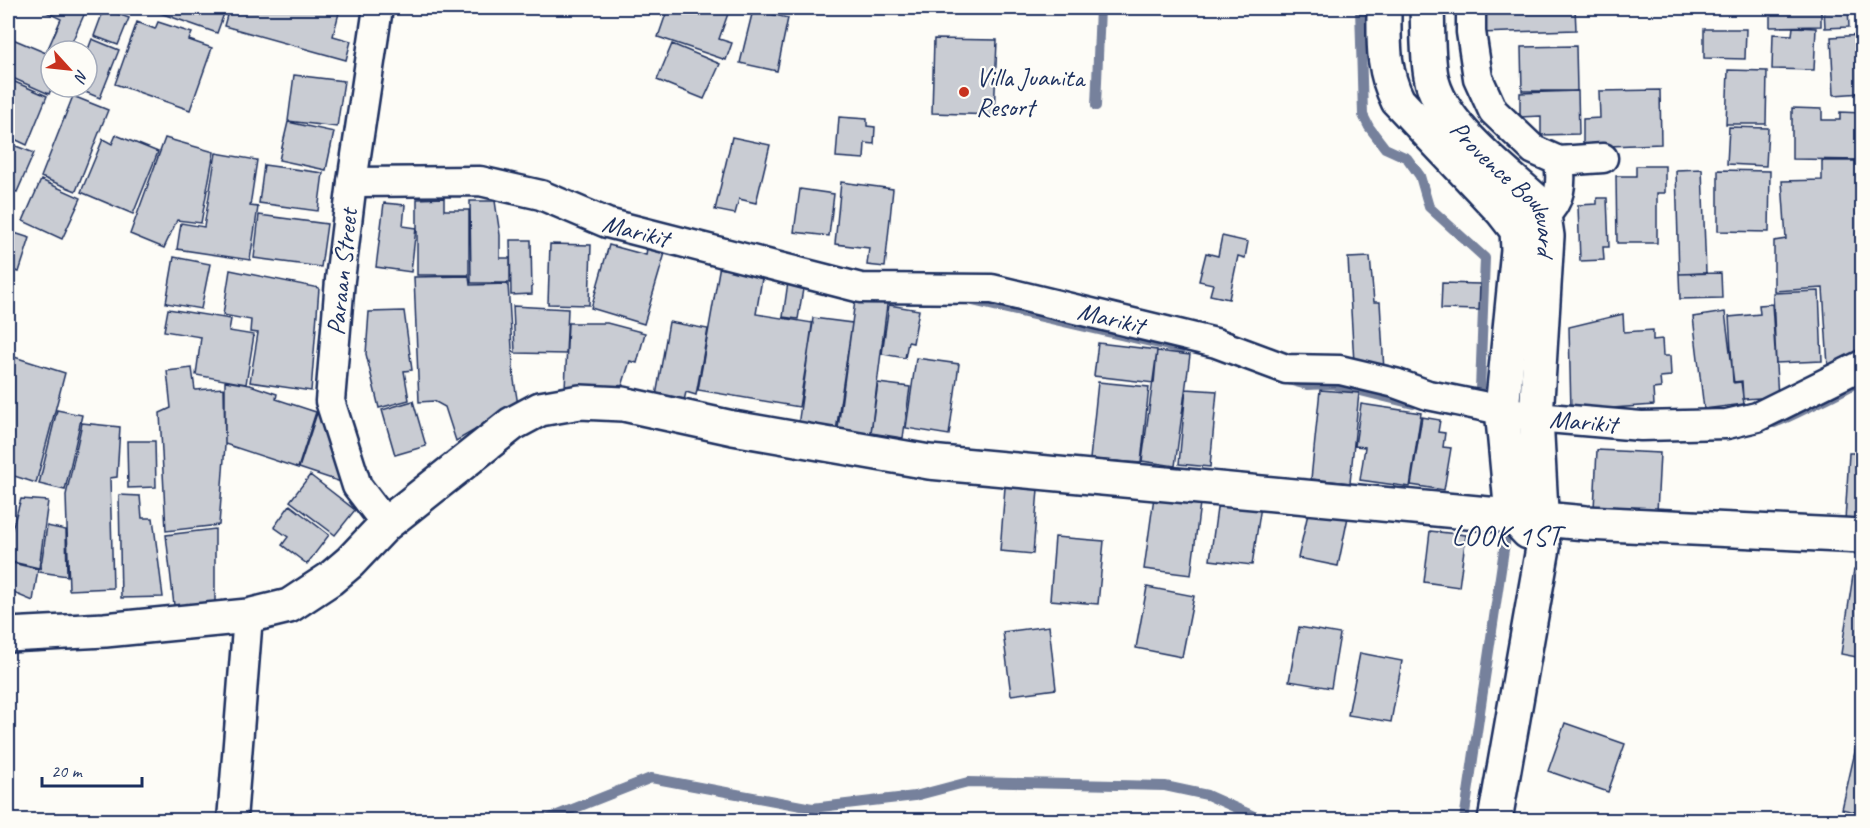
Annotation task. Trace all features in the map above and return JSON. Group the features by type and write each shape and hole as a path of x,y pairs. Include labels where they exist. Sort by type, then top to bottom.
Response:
{"street":[{"name":"Paraan Street","path":"378,8 340,280 330,401 357,486 386,524"},
{"name":"Provence Boulevard","path":"1384,8 1385,57 1390,84 1398,100 1503,212 1517,230 1518,250 1502,409 1532,527"},
{"name":"Provence Boulevard","path":"1428,8 1431,78 1440,102 1456,127 1536,201 1544,216 1547,236 1532,527"},
{"path":"1471,8 1471,32 1478,78 1493,111 1534,150 1559,161 1603,158"},
{"path":"1544,216 1552,210 1557,199 1561,180 1559,161"},
{"name":"Marikit","path":"352,182 480,181 541,195 607,223 861,288 992,289 1216,343 1286,369 1340,370 1395,382 1428,396 1536,417 1641,426 1727,424 1757,417 1863,365"},
{"path":"8,635 105,630 248,616 289,606 330,579 350,562 386,524 512,424 540,409 580,402 623,404 734,428 929,462 1532,527 1586,522 1863,536"},
{"path":"1495,820 1532,527"},
{"path":"232,820 248,616"}],"building":[{"path":"43,8 87,8 73,39 52,39 61,19 42,10"},
{"path":"146,8 226,8 217,33"},
{"path":"229,8 340,9 333,36 351,41 346,60 224,26"},
{"path":"668,8 730,8 719,39 732,43 726,60 658,37"},
{"path":"1479,8 1575,8 1576,30 1479,33"},
{"path":"1770,8 1821,8 1821,26 1770,27"},
{"path":"1824,8 1848,8 1849,27 1825,28"},
{"path":"104,9 129,18 118,45 94,36"},
{"path":"753,10 788,18 777,71 740,63"},
{"path":"137,22 155,29 158,22 192,33 189,40 212,48 190,110 115,84"},
{"path":"1793,27 1816,28 1814,70 1772,69 1773,34 1792,35"},
{"path":"1704,29 1746,29 1745,59 1704,58"},
{"path":"1862,35 1862,93 1834,95 1831,37"},
{"path":"8,37 39,50 39,90 8,76"},
{"path":"934,39 997,40 994,115 932,113"},
{"path":"99,42 119,50 99,98"},
{"path":"672,44 720,64 704,99 657,80"},
{"path":"1576,46 1577,91 1522,91 1521,47"},
{"path":"1728,70 1767,71 1766,124 1726,124"},
{"path":"294,75 344,81 337,127 288,121"},
{"path":"8,79 39,93 39,99 46,99 27,145 8,136"},
{"path":"1660,90 1661,144 1583,147 1583,119 1600,118 1599,91"},
{"path":"1578,91 1579,134 1541,135 1541,116 1520,117 1520,93"},
{"path":"72,99 80,99 108,110 76,191 41,177"},
{"path":"1792,108 1822,109 1822,120 1840,120 1840,112 1862,113 1862,160 1792,159"},
{"path":"839,117 867,119 867,126 875,127 874,144 865,143 864,159 836,157"},
{"path":"288,122 334,132 326,170 279,160"},
{"path":"1729,127 1768,128 1766,166 1727,164"},
{"path":"116,135 158,152 133,214 81,192 103,139 112,144"},
{"path":"732,137 770,145 756,203 739,199 735,214 715,210"},
{"path":"165,138 214,152 201,223 177,220 164,248 130,234"},
{"path":"8,143 34,153 17,192 8,189"},
{"path":"216,153 257,160 250,206 258,207 250,260 177,249 181,223 204,227"},
{"path":"1822,161 1862,161 1862,350 1828,366 1823,288 1774,291 1774,241 1786,239 1782,181 1822,180"},
{"path":"264,165 323,173 318,211 259,203"},
{"path":"1636,166 1665,166 1665,193 1657,193 1657,243 1617,243 1616,176 1636,176"},
{"path":"1702,169 1706,273 1679,274 1676,170"},
{"path":"1718,170 1770,171 1769,232 1718,231"},
{"path":"41,180 81,198 62,239 23,221"},
{"path":"841,182 893,189 885,267 867,265 869,248 835,244"},
{"path":"800,189 834,194 829,236 794,232"},
{"path":"444,198 444,210 469,210 469,275 417,275 417,199"},
{"path":"1597,198 1607,198 1609,247 1603,247 1604,260 1580,261 1578,205 1597,204"},
{"path":"470,201 495,201 500,235 500,258 510,258 510,283 471,283"},
{"path":"384,203 405,205 403,226 416,228 411,272 376,267"},
{"path":"259,215 327,224 321,267 254,258"},
{"path":"8,231 30,238 19,272 8,269"},
{"path":"1222,236 1248,242 1245,258 1238,256 1229,299 1210,295 1213,284 1199,281 1206,253 1218,256"},
{"path":"510,240 531,240 532,294 511,295"},
{"path":"550,244 591,245 589,305 548,304"},
{"path":"609,245 646,255 647,248 665,253 644,324 591,308"},
{"path":"174,257 210,264 201,309 166,303"},
{"path":"1370,257 1374,302 1380,302 1384,371 1354,363 1348,258"},
{"path":"721,259 764,267 756,314 813,323 799,407 698,390"},
{"path":"230,270 319,288 311,391 250,382 258,333 250,332 251,320 223,315"},
{"path":"1721,273 1722,298 1680,299 1679,274"},
{"path":"789,275 805,277 798,319 783,317"},
{"path":"469,276 470,285 508,284 514,380 518,405 456,441 445,407 434,401 419,402 414,277"},
{"path":"1442,283 1480,284 1479,310 1441,309"},
{"path":"1819,291 1822,361 1776,363 1773,293"},
{"path":"856,293 888,297 870,440 837,436"},
{"path":"1772,304 1778,397 1743,399 1742,381 1733,382 1729,317 1760,314 1759,305"},
{"path":"889,305 919,310 913,343 908,342 905,358 882,354"},
{"path":"513,306 568,309 566,354 515,353"},
{"path":"168,309 231,319 229,331 254,335 246,384 196,375 201,337 164,331"},
{"path":"404,311 412,370 404,371 409,400 379,408 366,354 369,312"},
{"path":"1725,312 1734,383 1741,382 1744,404 1704,409 1693,317"},
{"path":"1623,314 1624,332 1653,330 1653,340 1662,339 1663,356 1670,356 1671,376 1660,377 1661,388 1653,389 1654,405 1571,411 1569,327"},
{"path":"813,318 852,323 836,431 798,426"},
{"path":"669,322 708,329 696,395 686,392 684,401 656,396"},
{"path":"568,323 607,323 645,333 637,363 630,361 618,399 565,389"},
{"path":"1098,343 1157,350 1154,383 1094,376"},
{"path":"1157,351 1190,355 1175,466 1142,461"},
{"path":"8,355 65,373 36,483 8,474"},
{"path":"916,358 959,364 949,435 906,428"},
{"path":"192,368 195,390 224,388 225,445 219,525 166,531 160,413 171,408 167,371"},
{"path":"225,381 250,385 277,394 276,399 316,412 298,468 225,444"},
{"path":"1098,382 1149,387 1141,463 1090,459"},
{"path":"878,383 910,387 903,438 871,433"},
{"path":"1186,389 1217,391 1210,467 1179,464"},
{"path":"1320,390 1359,393 1350,483 1311,479"},
{"path":"413,401 426,446 395,455 382,410"},
{"path":"1361,404 1421,413 1410,487 1360,480 1365,447 1355,446"},
{"path":"57,410 82,415 65,490 39,484"},
{"path":"318,410 350,485 299,468"},
{"path":"1422,417 1440,420 1438,432 1445,433 1443,447 1451,448 1444,490 1411,485"},
{"path":"82,423 120,427 117,477 110,478 113,588 69,590 66,495"},
{"path":"127,441 155,441 156,487 128,488"},
{"path":"1597,450 1660,453 1657,512 1594,509"},
{"path":"1849,453 1862,453 1862,522 1845,521"},
{"path":"310,475 355,510 335,535 290,501"},
{"path":"1005,487 1038,489 1033,554 1000,551"},
{"path":"119,495 140,496 142,518 153,518 163,597 121,598"},
{"path":"1154,497 1200,503 1191,575 1144,569"},
{"path":"21,499 48,501 39,568 8,561 8,542"},
{"path":"1218,501 1261,506 1252,565 1210,560"},
{"path":"290,505 329,535 307,564 282,545 288,537 274,527"},
{"path":"1309,509 1348,517 1338,566 1298,558"},
{"path":"47,526 66,530 67,576 40,572"},
{"path":"215,529 215,610 175,614 166,535"},
{"path":"1430,531 1466,535 1459,587 1424,582"},
{"path":"1055,537 1104,541 1098,604 1050,600"},
{"path":"8,562 38,569 33,601 11,592"},
{"path":"1854,569 1862,570 1862,658 1841,654"},
{"path":"1147,587 1194,596 1182,657 1136,648"},
{"path":"1049,626 1056,689 1011,695 1003,632"},
{"path":"1299,627 1340,634 1331,688 1289,681"},
{"path":"1360,653 1402,661 1391,722 1348,715"},
{"path":"1565,723 1625,744 1608,792 1548,771"},
{"path":"1857,743 1862,745 1862,814 1842,809"}],"waterway":[{"path":"1096,106 1100,8"},
{"path":"1360,8 1363,115 1385,148 1407,158 1420,176 1429,207 1485,258 1480,389"},
{"path":"968,300 1181,349"},
{"path":"1774,423 1862,379"},
{"path":"1288,380 1307,385 1332,384 1413,404"},
{"path":"1464,820 1506,536"},
{"path":"545,820 651,778 812,808 915,796 968,782 1165,786 1207,795 1263,820"}],"place":[{"name":"Villa Juanita Resort","path":"964,92"}],"district":[{"name":"LOOK 1ST","path":"1507,535"}]}
